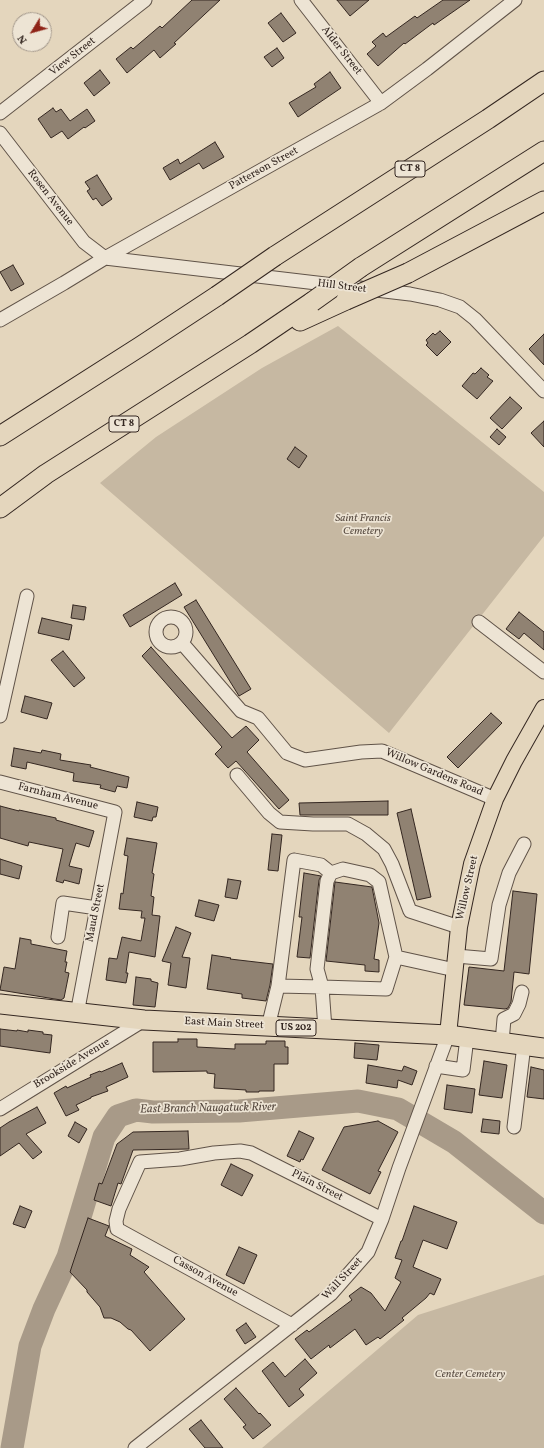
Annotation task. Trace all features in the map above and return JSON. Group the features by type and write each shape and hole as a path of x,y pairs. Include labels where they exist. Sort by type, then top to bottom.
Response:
{"highway":[{"name":"CT 8","path":"0,436 141,346 275,256 488,119 544,81"},
{"name":"CT 8","path":"0,508 46,474 250,344 361,267 544,151"},
{"path":"250,344 346,300 408,274 544,201"},
{"path":"0,518 46,474"},
{"name":"East Main Street","path":"0,1004 77,1014 144,1020 448,1035 544,1048"}],"main road":[{"name":"Willow Street","path":"448,1035 459,927 472,864 495,799 544,708"}],"street":[{"name":"View Street","path":"0,113 145,0"},
{"name":"Alder Street","path":"301,0 381,103"},
{"name":"Patterson Street","path":"0,320 64,284 105,258 381,103 427,70 515,0"},
{"name":"Rosen Avenue","path":"0,134 84,242 105,258"},
{"name":"Hill Street","path":"105,258 410,294 440,300 460,307 475,319 544,391"},
{"path":"0,716 27,596"},
{"path":"479,622 544,672"},
{"name":"Willow Gardens Road","path":"182,643 241,711 258,718 287,753 305,760 361,752 382,751 495,799"},
{"path":"237,775 269,813 280,822 348,824 366,834 384,849 392,864 410,911 459,927"},
{"name":"Farnham Avenue","path":"0,782 115,812"},
{"name":"Maud Street","path":"77,1014 115,812"},
{"path":"396,956 455,963 491,959 499,905 509,873 524,844"},
{"path":"268,1027 278,986 294,860 322,865 332,873"},
{"path":"278,986 322,987 386,989 396,956 380,882 370,875 343,869 332,873 327,880 317,968 322,987 325,1029"},
{"path":"58,937 63,903 97,908"},
{"path":"502,1042 504,1019 514,1014 519,1004 522,992"},
{"name":"Brookside Avenue","path":"0,1109 144,1020"},
{"name":"Wall Street","path":"136,1448 331,1294 368,1252 382,1219 448,1035"},
{"path":"436,1066 463,1070 467,1038"},
{"path":"514,1127 524,1045"},
{"name":"Plain Street","path":"117,1229 116,1222 119,1210 140,1162 180,1159 240,1150 251,1153 382,1219"},
{"name":"Casson Avenue","path":"117,1229 292,1325"}],"green space":[{"name":"Saint Francis Cemetery","path":"338,326 544,492 544,536 389,733 100,483 156,437 262,368"},
{"name":"Center Cemetery","path":"544,1275 544,1448 262,1448 418,1315"}],"building":[{"path":"192,0 220,0 160,58 154,50 127,73 116,59 131,47 133,49 160,26 162,28"},
{"path":"337,0 369,0 350,16"},
{"path":"443,0 470,0 434,25 433,23 405,44 404,43 378,66 367,54 376,46 372,42 383,33 386,37 415,16 417,18"},
{"path":"281,13 296,33 283,42 268,23"},
{"path":"277,48 284,58 272,67 264,57"},
{"path":"100,70 110,83 94,96 84,83"},
{"path":"330,72 341,88 298,117 289,103 316,87 314,84"},
{"path":"53,108 56,112 61,109 70,121 87,109 95,121 68,139 62,131 51,138 38,119"},
{"path":"215,142 224,157 203,169 199,163 170,180 163,168 178,159 180,164"},
{"path":"97,175 112,199 102,206 96,198 93,200 87,191 90,189 85,182"},
{"path":"13,265 24,284 11,291 0,272"},
{"path":"440,331 451,342 437,356 426,345 428,343 426,340 433,333 435,335"},
{"path":"544,334 544,365 529,349"},
{"path":"481,368 489,375 487,377 493,381 477,399 462,386 473,373 475,374"},
{"path":"510,397 522,408 502,429 490,418"},
{"path":"544,421 544,447 531,433"},
{"path":"497,429 506,437 499,445 490,437"},
{"path":"295,447 307,456 299,468 287,459"},
{"path":"175,583 182,595 130,627 123,615"},
{"path":"196,600 251,689 239,696 184,607"},
{"path":"73,605 86,607 84,620 71,618"},
{"path":"519,612 544,632 544,650 524,633 519,639 506,629"},
{"path":"42,618 72,625 69,640 38,633"},
{"path":"151,647 232,738 246,726 259,740 247,752 289,800 279,809 236,761 228,768 215,754 222,747 142,656"},
{"path":"63,651 85,678 74,687 51,660"},
{"path":"25,696 52,703 47,719 21,712"},
{"path":"491,713 502,723 458,768 447,757"},
{"path":"14,748 41,753 42,750 61,754 60,760 91,765 90,767 129,777 127,788 117,786 115,792 100,788 101,785 73,781 74,773 27,762 26,769 11,766"},
{"path":"388,801 388,815 300,815 299,803"},
{"path":"137,802 158,807 156,817 153,817 152,821 134,817"},
{"path":"0,806 56,818 56,820 94,831 89,847 76,843 69,866 82,869 79,884 64,880 63,883 56,881 63,849 29,842 28,846 0,838"},
{"path":"411,809 431,897 417,900 397,813"},
{"path":"272,834 282,835 278,871 268,870"},
{"path":"127,838 157,843 152,873 154,874 151,896 154,897 152,915 160,916 155,957 129,952 126,983 106,980 109,958 117,959 122,937 141,941 145,918 141,918 142,911 119,909 121,893 123,894 128,856 124,855"},
{"path":"0,859 22,866 19,879 0,874"},
{"path":"304,873 321,876 319,880 310,958 297,957 302,917 299,917"},
{"path":"228,879 241,881 237,899 225,897"},
{"path":"335,882 372,887 379,923 374,959 379,960 379,972 365,971 365,965 326,961"},
{"path":"513,891 537,894 529,974 514,972 511,1002 508,1008 505,1009 464,1005 469,967 504,971"},
{"path":"199,900 219,905 214,921 195,916"},
{"path":"176,927 191,933 182,957 190,958 186,988 168,985 171,963 162,961"},
{"path":"20,938 31,940 31,944 67,951 65,972 69,973 64,998 61,1000 0,990 4,967 15,969"},
{"path":"212,955 231,958 230,959 273,964 266,1001 242,998 242,994 207,989"},
{"path":"136,977 151,979 151,981 158,983 155,1007 133,1005"},
{"path":"0,1029 28,1032 28,1030 52,1035 50,1053 0,1046"},
{"path":"178,1039 197,1039 197,1047 235,1049 235,1044 266,1044 266,1041 285,1041 285,1047 288,1047 288,1064 274,1064 274,1091 259,1092 214,1088 215,1074 207,1073 207,1071 153,1072 153,1042 178,1042"},
{"path":"355,1043 379,1045 377,1060 354,1058"},
{"path":"484,1061 507,1065 502,1098 479,1095"},
{"path":"122,1063 128,1077 106,1087 108,1091 91,1097 76,1105 79,1110 66,1116 54,1093 66,1086 67,1088 91,1077 90,1075"},
{"path":"368,1065 402,1071 404,1066 417,1071 412,1085 398,1080 397,1088 366,1083"},
{"path":"531,1067 544,1070 544,1099 527,1097"},
{"path":"447,1085 475,1089 472,1113 444,1109"},
{"path":"37,1107 46,1123 26,1134 42,1152 33,1159 19,1143 0,1156 0,1128"},
{"path":"483,1119 500,1121 499,1134 481,1132"},
{"path":"378,1121 398,1132 378,1171 381,1172 370,1194 322,1170 344,1127"},
{"path":"75,1122 87,1129 79,1143 68,1136"},
{"path":"188,1131 189,1149 133,1150 121,1184 118,1183 111,1206 94,1200 99,1183 102,1184 117,1144 133,1132"},
{"path":"299,1131 314,1138 303,1160 301,1159 300,1162 287,1156"},
{"path":"231,1164 253,1175 242,1196 221,1185"},
{"path":"20,1206 32,1211 25,1228 13,1224"},
{"path":"414,1206 457,1222 447,1249 423,1240 413,1267 441,1279 434,1295 430,1293 402,1318 404,1320 380,1339 378,1337 366,1345 355,1329 330,1348 329,1345 311,1359 295,1339 307,1330 309,1332 352,1300 349,1296 361,1287 371,1293 385,1311 401,1282 395,1278 402,1260 395,1258"},
{"path":"88,1218 109,1226 105,1236 132,1249 130,1255 149,1267 144,1272 185,1319 150,1351 131,1330 120,1322 111,1318 104,1318 100,1307 70,1272"},
{"path":"239,1247 257,1255 244,1284 226,1275"},
{"path":"246,1323 256,1337 245,1344 236,1330"},
{"path":"305,1359 317,1373 299,1389 304,1395 289,1407 262,1371 273,1362 285,1377"},
{"path":"236,1388 271,1425 253,1439 243,1427 246,1425 224,1399"},
{"path":"201,1420 223,1448 205,1448 189,1429"}],"waterway":[{"name":"East Branch Naugatuck River","path":"12,1448 30,1346 44,1309 68,1257 104,1137 118,1116 136,1110 153,1112 239,1111 358,1101 398,1109 454,1142 544,1213"}]}
